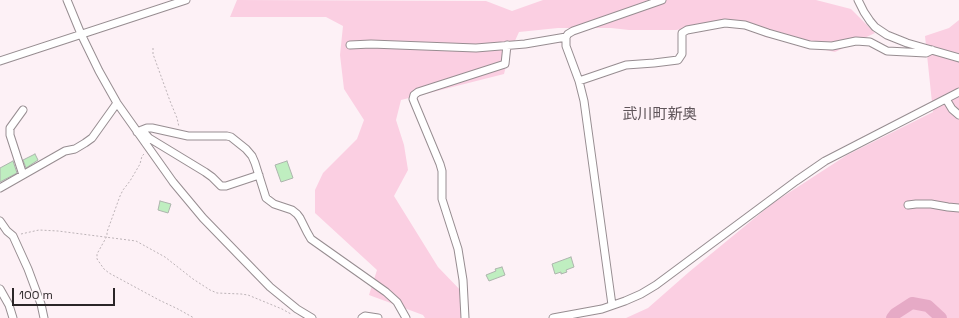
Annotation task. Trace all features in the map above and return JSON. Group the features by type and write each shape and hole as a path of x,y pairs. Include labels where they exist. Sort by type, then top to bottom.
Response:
{"street":[{"path":"67,0 81,34 99,71 117,103 140,131 205,172 221,186 226,186 259,175"},
{"path":"0,61 186,0"},
{"path":"350,45 371,44 476,48 525,44 566,37 573,31 662,0"},
{"path":"858,0 870,21 875,27 887,35 907,43 959,58"},
{"path":"579,81 626,65 678,60 682,54 682,33 686,30 725,23 745,25 810,45 832,46 856,41 870,42 887,51 926,53 932,50"},
{"path":"566,37 566,46 579,81 584,101 612,306"},
{"path":"465,318 463,280 458,249 442,199 442,171 413,100 414,95 418,92 504,64 507,45"},
{"path":"553,318 589,312 625,302 656,285 825,161 959,92"},
{"path":"946,99 952,109 959,115"},
{"path":"0,188 65,151 75,148 92,138 117,103"},
{"path":"23,110 10,128 10,135 23,175"},
{"path":"140,131 147,128 152,128 188,136 231,137 252,156 256,163 266,198 274,204 292,210 297,214 311,239 386,292 397,302 406,318"},
{"path":"140,131 149,150 203,218 270,287 297,309 312,318"},
{"path":"908,206 916,204 931,204 959,208"},
{"path":"0,221 7,231 13,236 28,269 41,304 44,318"},
{"path":"0,289 9,305 13,318"},
{"path":"362,318 366,316 378,318"}],"path":[{"path":"153,48 179,123 179,134"},
{"path":"149,150 142,156 140,164 130,181 122,190 107,232 107,236 97,254 98,259 104,269 125,282 194,318"},
{"path":"13,236 38,230 58,230 136,241 165,257 193,279 217,293 248,295 291,314 297,309"}],"shaded area":[{"path":"237,0 486,1 512,11 543,0 816,0 851,9 875,33 835,52 765,37 740,21 676,30 558,28 519,32 509,54 504,74 401,100 396,120 404,145 408,170 394,196 438,267 464,294 467,318 425,318 423,315 369,295 377,270 315,213 315,190 323,173 357,139 364,120 344,89 340,55 343,26 326,17 230,17"},
{"path":"959,20 959,318 626,318 648,308 773,203 847,155 933,112 925,36 949,28"}],"building":[{"path":"35,154 38,160 26,168 23,160"},
{"path":"13,161 17,173 0,182 0,168"},
{"path":"287,161 293,178 281,182 275,165"},
{"path":"160,201 171,204 168,213 158,210"},
{"path":"571,257 574,267 566,270 567,272 555,274 552,264"},
{"path":"502,267 505,275 489,281 486,275 496,271 495,269"}],"waterway":[{"path":"892,318 895,314 912,303 928,306 941,318"}],"district":[{"name":"武川町新奥","path":"660,115"}]}
